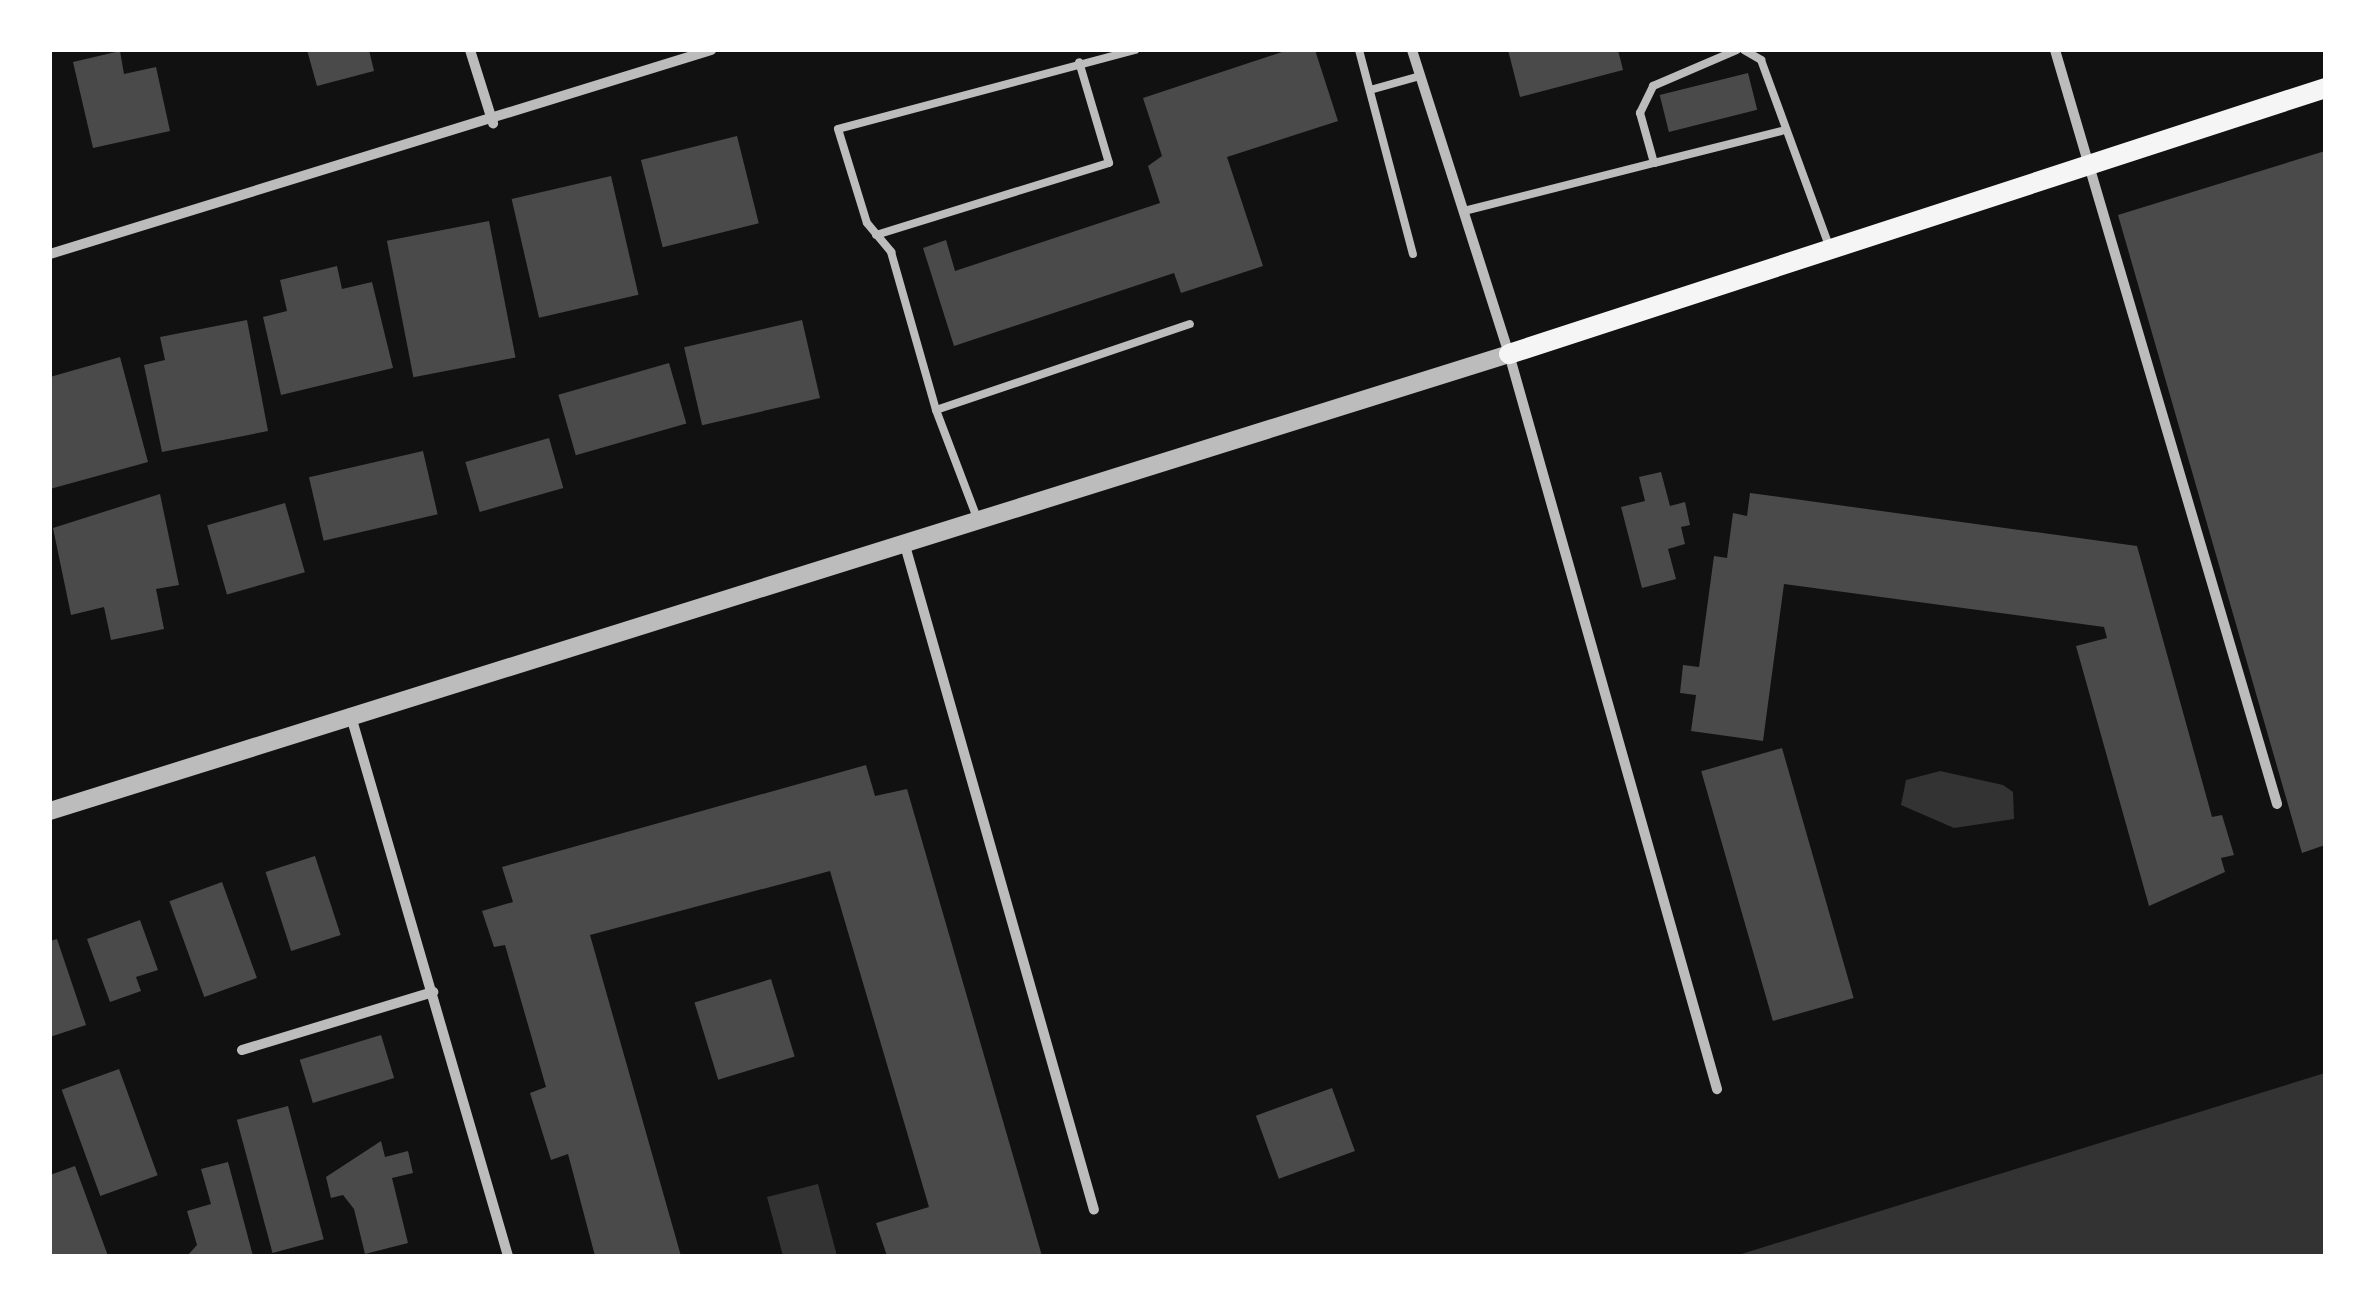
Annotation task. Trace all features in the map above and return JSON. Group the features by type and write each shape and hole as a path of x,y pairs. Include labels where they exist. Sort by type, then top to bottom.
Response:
{"main road":[{"path":"1509,354 2325,88"}],"street":[{"path":"470,50 494,123"},
{"path":"50,254 494,123 711,50"},
{"path":"1412,50 1509,354 1717,1090"},
{"path":"2055,50 2278,804"},
{"path":"50,811 350,712 1509,354"},
{"path":"904,541 1094,1210"},
{"path":"350,712 508,1256"},
{"path":"242,1050 433,992"}],"lane":[{"path":"976,518 936,410 891,252 876,235 838,130 1135,50"},
{"path":"1359,50 1412,254"},
{"path":"1654,163 1640,113 1653,86 1740,50 1762,60 1781,131 1831,250"},
{"path":"876,235 1109,163 1079,62"},
{"path":"1370,90 1420,76"},
{"path":"1464,211 1781,131"},
{"path":"936,410 1190,324"}],"shaded area":[{"path":"1940,771 2003,785 2013,792 2014,819 1954,828 1901,805 1906,780"},
{"path":"2325,1073 2325,1256 1735,1256"},
{"path":"818,1184 837,1256 783,1256 767,1197"}],"building":[{"path":"307,50 369,50 374,71 317,86"},
{"path":"1288,50 1315,50 1338,121 1227,157 1263,266 1181,293 1174,273 954,346 923,248 946,240 955,271 1160,203 1148,166 1162,156 1143,98"},
{"path":"1508,50 1618,50 1623,70 1520,97"},
{"path":"120,51 124,74 156,67 170,131 93,148 73,62"},
{"path":"1748,73 1757,110 1669,132 1660,95"},
{"path":"737,136 759,223 663,247 641,160"},
{"path":"2325,151 2325,845 2302,853 2118,215"},
{"path":"611,176 638,295 539,318 512,199"},
{"path":"489,221 516,357 413,377 387,241"},
{"path":"337,266 342,289 372,282 393,368 281,395 263,317 287,311 280,280"},
{"path":"247,320 268,431 162,452 144,365 165,360 160,337"},
{"path":"802,320 820,398 702,425 684,347"},
{"path":"120,357 148,462 50,489 50,377"},
{"path":"669,363 686,424 576,455 558,395"},
{"path":"549,438 563,488 480,512 465,462"},
{"path":"423,451 438,514 324,541 309,477"},
{"path":"1661,472 1670,506 1685,502 1690,525 1681,527 1685,544 1668,549 1676,579 1642,588 1621,507 1645,501 1639,477"},
{"path":"1750,493 2137,546 2212,817 2222,815 2234,855 2221,858 2225,872 2149,906 2076,646 2107,638 2104,627 1784,584 1763,741 1691,731 1696,695 1680,693 1683,665 1699,667 1714,556 1727,558 1733,513 1747,516"},
{"path":"160,494 179,585 156,589 164,629 111,640 104,607 71,615 53,528"},
{"path":"285,503 305,572 227,595 207,525"},
{"path":"1782,748 1854,998 1773,1021 1701,771"},
{"path":"866,765 875,796 907,789 1042,1256 887,1256 876,1223 929,1207 830,871 590,935 681,1256 595,1256 568,1154 551,1160 530,1093 546,1087 505,945 494,947 482,911 513,902 502,867"},
{"path":"315,856 341,935 291,951 266,872"},
{"path":"222,882 257,978 204,997 169,901"},
{"path":"140,920 158,970 136,977 141,991 110,1002 87,939"},
{"path":"57,939 86,1025 50,1037 50,941"},
{"path":"771,979 795,1056 718,1080 694,1002"},
{"path":"381,1035 394,1078 313,1103 300,1060"},
{"path":"119,1069 158,1175 100,1196 62,1090"},
{"path":"1332,1088 1355,1151 1279,1179 1256,1116"},
{"path":"288,1106 324,1239 273,1253 237,1120"},
{"path":"381,1141 385,1157 408,1151 413,1173 392,1178 408,1243 365,1254 354,1209 343,1195 331,1198 326,1177"},
{"path":"228,1162 253,1256 187,1256 197,1245 187,1211 211,1204 201,1169"},
{"path":"75,1166 108,1256 50,1256 50,1175"}]}
